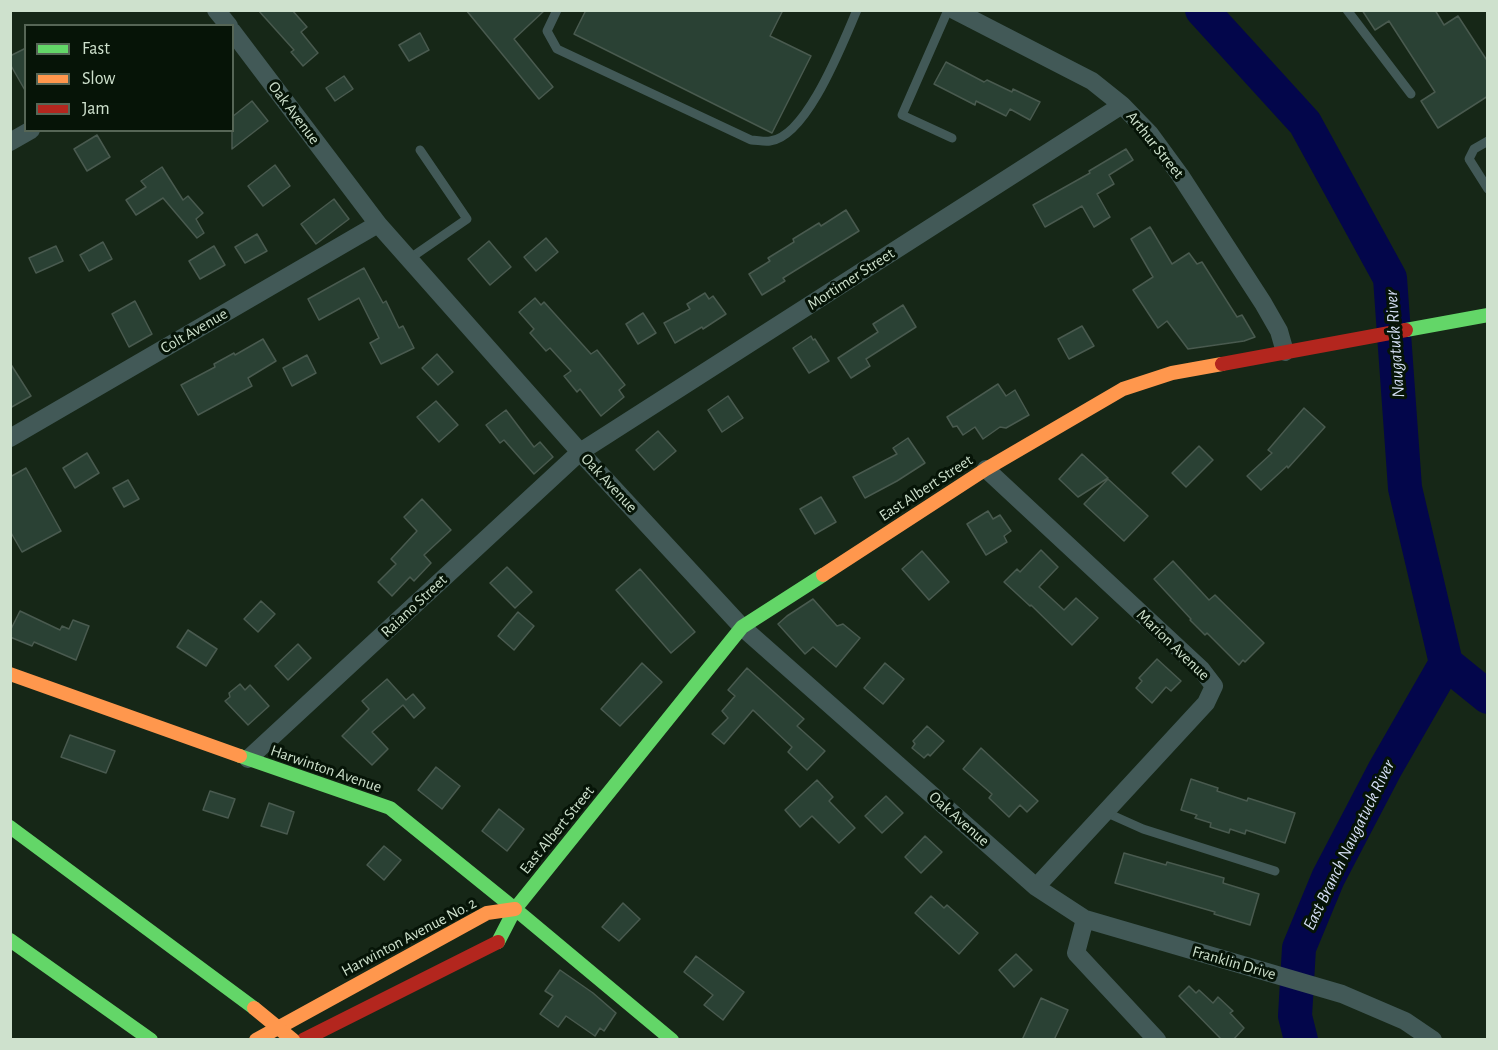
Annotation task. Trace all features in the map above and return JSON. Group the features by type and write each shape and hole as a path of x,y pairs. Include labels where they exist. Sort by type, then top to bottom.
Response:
{"main road":[{"name":"East Albert Street","path":"515,909 742,627 986,469 1123,389 1172,373 1488,315"},
{"name":"Harwinton Avenue","path":"10,674 390,808 672,1040"},
{"path":"10,827 254,1008 293,1040"},
{"name":"Harwinton Avenue No. 2","path":"255,1040 487,913 515,909"},
{"path":"303,1040 499,941 515,909"},
{"path":"10,940 151,1040"},
{"path":"10,947 53,972"}],"street":[{"name":"Arthur Street","path":"954,10 1092,81 1122,105 1150,134 1180,175 1263,303 1279,331 1285,352"},
{"name":"Oak Avenue","path":"234,38 378,224 580,452 742,627 1036,887"},
{"name":"Mortimer Street","path":"580,452 1122,105"},
{"path":"10,142 28,132"},
{"name":"Colt Avenue","path":"10,438 378,224"},
{"name":"Raiano Street","path":"248,759 580,452"},
{"name":"Marion Avenue","path":"986,469 1201,669 1214,686 1206,703 1036,887"},
{"name":"Franklin Drive","path":"1036,887 1085,919 1342,994 1405,1021 1433,1040"},
{"path":"1085,919 1076,953 1157,1040"}],"lane":[{"path":"557,10 547,31 557,50 751,140 771,141 789,132 815,100 857,10"},
{"path":"948,10 902,115 952,138"},
{"path":"1347,10 1411,94"},
{"path":"1488,141 1474,149 1469,159 1488,189"},
{"path":"409,259 467,219 420,150"},
{"path":"1105,812 1143,830 1275,871"}],"building":[{"path":"258,10 292,10 307,27 301,32 318,53 303,66 291,52 294,50"},
{"path":"466,10 545,10 514,39 553,87 539,99"},
{"path":"586,10 783,10 770,36 811,56 772,133 574,34"},
{"path":"1362,10 1435,10 1444,25 1458,16 1488,62 1488,96 1438,128 1421,101 1435,92 1389,21 1375,30"},
{"path":"420,33 429,50 409,61 399,45"},
{"path":"24,49 24,88 10,64 10,56"},
{"path":"946,62 984,82 987,80 1012,92 1013,89 1040,102 1030,120 1010,109 1006,116 976,101 975,105 934,84"},
{"path":"344,76 353,89 335,101 326,88"},
{"path":"252,101 268,121 232,149 234,115"},
{"path":"97,135 110,157 87,171 74,149"},
{"path":"1126,149 1133,160 1109,175 1114,184 1097,194 1110,217 1094,227 1082,206 1045,227 1033,205 1090,173 1089,171"},
{"path":"275,165 290,186 263,206 248,186"},
{"path":"162,167 183,200 188,196 203,213 196,219 204,233 197,238 163,198 136,215 126,200 146,187 141,181"},
{"path":"334,199 349,219 316,244 301,224"},
{"path":"846,210 859,231 783,278 785,281 762,295 749,274 770,261 768,258 794,242 793,239 819,223 821,226"},
{"path":"1150,227 1172,264 1189,253 1197,264 1202,262 1237,317 1242,315 1255,337 1244,341 1188,349 1167,321 1158,328 1133,290 1153,277 1131,239"},
{"path":"257,234 267,251 245,263 235,247"},
{"path":"546,238 558,252 536,271 524,257"},
{"path":"489,241 511,267 490,285 468,259"},
{"path":"103,242 112,259 89,271 80,255"},
{"path":"56,246 63,261 36,273 29,258"},
{"path":"214,246 225,265 200,279 189,261"},
{"path":"364,268 383,303 386,301 399,328 403,326 414,348 381,364 370,343 379,338 359,298 319,320 308,299"},
{"path":"705,293 709,299 713,296 726,314 675,343 664,323 690,309 687,304"},
{"path":"535,298 541,305 544,302 591,354 597,350 625,385 619,390 624,397 601,416 580,389 577,392 564,376 571,371 550,348 546,351 530,333 534,329 519,312"},
{"path":"135,301 152,334 129,347 112,314"},
{"path":"903,305 916,327 866,359 870,366 851,378 838,358 878,332 873,324"},
{"path":"643,313 656,333 638,344 626,324"},
{"path":"1082,326 1094,346 1069,359 1058,339"},
{"path":"811,336 829,361 809,373 793,348"},
{"path":"263,339 276,361 248,378 252,386 198,415 181,385 215,367 214,364"},
{"path":"437,354 453,372 438,385 422,368"},
{"path":"307,355 316,373 292,386 283,368"},
{"path":"10,363 31,396 10,408"},
{"path":"998,384 1006,396 1015,390 1029,415 1006,428 1000,427 983,439 975,427 963,435 957,426 953,427 947,417"},
{"path":"728,396 743,418 722,432 708,410"},
{"path":"436,401 458,425 439,442 417,417"},
{"path":"1304,408 1325,427 1288,468 1287,466 1261,490 1247,476 1272,453 1268,450"},
{"path":"506,410 534,447 540,442 553,457 534,474 504,440 500,443 486,425"},
{"path":"658,431 676,451 654,470 636,450"},
{"path":"908,438 925,463 865,498 853,477 897,454 893,448"},
{"path":"1199,446 1213,460 1186,487 1172,473"},
{"path":"87,453 99,473 75,488 63,468"},
{"path":"1082,454 1108,478 1078,497 1059,479"},
{"path":"26,468 61,531 22,552 10,531 10,477"},
{"path":"1108,479 1148,516 1124,541 1084,504"},
{"path":"128,480 139,499 124,507 113,488"},
{"path":"821,497 836,522 815,534 800,509"},
{"path":"422,499 451,530 424,555 431,563 414,581 410,577 392,596 378,582 396,564 391,559 417,531 404,517"},
{"path":"988,511 993,519 1000,515 1011,531 1004,536 1007,542 986,555 967,524"},
{"path":"1041,550 1058,567 1039,587 1064,610 1076,598 1098,618 1072,645 1004,582 1017,569 1020,572"},
{"path":"922,551 949,582 929,600 902,569"},
{"path":"1173,561 1209,600 1215,595 1264,643 1245,662 1243,660 1239,665 1207,633 1205,635 1154,579"},
{"path":"507,567 532,592 515,608 490,583"},
{"path":"640,569 695,632 671,653 616,590"},
{"path":"813,599 837,626 843,624 860,638 836,667 813,647 805,654 778,624"},
{"path":"261,601 275,614 258,632 244,619"},
{"path":"20,611 60,630 62,626 69,629 73,620 89,626 76,660 34,642 32,646 10,637 10,631"},
{"path":"518,612 534,626 514,650 498,636"},
{"path":"188,630 217,649 206,666 177,647"},
{"path":"298,644 311,658 288,680 275,666"},
{"path":"1157,659 1181,681 1171,691 1166,687 1152,703 1136,688 1142,681 1139,678"},
{"path":"642,663 662,682 620,726 601,709"},
{"path":"885,663 904,679 883,704 864,688"},
{"path":"747,668 804,719 797,726 825,751 807,770 788,752 792,747 753,710 724,744 712,734 728,718 722,711 735,696 728,690"},
{"path":"387,679 406,700 413,694 425,708 414,718 403,705 372,732 388,749 372,765 342,736 369,709 362,701"},
{"path":"240,684 245,690 250,685 269,706 248,725 225,701 230,697 229,693"},
{"path":"927,726 944,741 930,756 928,754 924,758 912,748 915,744 913,741"},
{"path":"70,735 115,751 106,773 61,757"},
{"path":"981,748 1038,801 1027,812 1020,805 1009,817 989,798 992,794 963,769"},
{"path":"436,767 460,786 442,809 418,790"},
{"path":"1191,779 1247,801 1248,798 1295,813 1285,843 1246,830 1245,834 1230,829 1229,833 1210,827 1211,823 1181,810"},
{"path":"817,780 833,797 829,801 855,828 839,843 812,816 800,827 785,810"},
{"path":"210,791 235,799 228,818 203,810"},
{"path":"886,796 903,813 882,833 865,816"},
{"path":"269,803 294,812 287,834 261,826"},
{"path":"499,809 524,829 507,851 482,831"},
{"path":"925,836 942,852 921,873 905,857"},
{"path":"384,846 401,860 384,880 367,865"},
{"path":"1124,853 1224,878 1223,883 1259,894 1250,925 1214,914 1215,912 1115,883"},
{"path":"931,896 944,908 947,905 978,933 959,954 915,913"},
{"path":"623,903 640,919 619,941 602,927"},
{"path":"1016,954 1032,970 1014,987 999,970"},
{"path":"696,956 744,992 723,1020 704,1005 713,995 684,972"},
{"path":"560,970 593,993 616,1013 604,1031 600,1028 595,1036 566,1016 558,1027 540,1014 553,996 545,991"},
{"path":"1189,986 1196,993 1199,990 1213,1003 1218,997 1233,1011 1230,1013 1244,1028 1233,1040 1222,1040 1179,996"},
{"path":"1041,998 1068,1010 1054,1040 1022,1040"}],"waterway":[{"name":"Naugatuck River","path":"1202,10 1305,123 1390,278 1405,488 1446,663"},
{"path":"1446,663 1488,697"},
{"name":"East Branch Naugatuck River","path":"1301,1040 1295,1016 1299,948 1328,878 1385,769 1446,663"}],"traffic: fast":[{"path":"1406,330 1488,315"},
{"path":"498,942 515,909 742,627 823,575"},
{"path":"240,756 390,808 672,1040"},
{"path":"10,827 254,1008"},
{"path":"10,940 151,1040"}],"traffic: slow":[{"path":"823,575 986,469 1123,389 1172,373 1222,364"},
{"path":"10,674 240,756"},
{"path":"256,1040 487,913 515,909"},
{"path":"254,1008 293,1040"}],"traffic: jam":[{"path":"1222,364 1406,330"},
{"path":"303,1040 498,942"}]}
